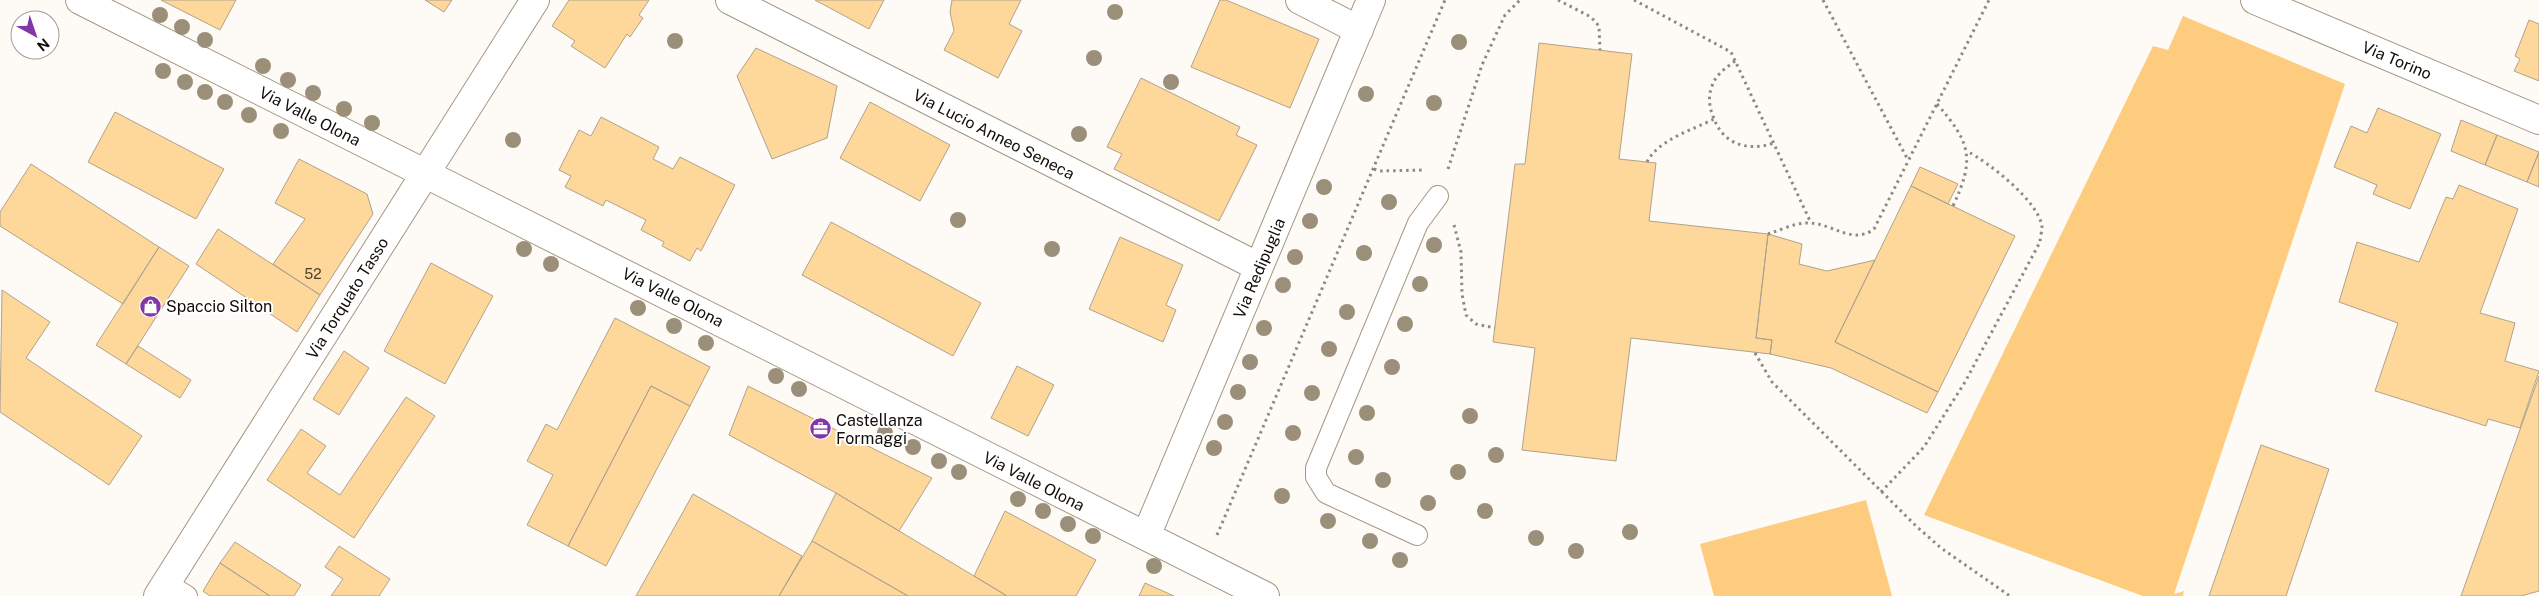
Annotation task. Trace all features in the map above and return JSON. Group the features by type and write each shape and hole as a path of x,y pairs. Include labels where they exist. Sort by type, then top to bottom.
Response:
{"street":[{"name":"Via Valle Olona","path":"80,0 1264,596"},
{"name":"Via Torquato Tasso","path":"170,592 426,173 535,0"},
{"name":"Via Lucio Anneo Seneca","path":"730,0 1259,267"},
{"path":"1300,0 1359,30"},
{"name":"Via Redipuglia","path":"1146,536 1371,0"},
{"name":"Via Torino","path":"2256,0 2539,120"}],"lane":[{"path":"1417,535 1326,493 1316,477 1316,468 1418,223 1438,196"}],"path":[{"path":"1228,514 1445,0"},
{"path":"1448,169 1482,65 1505,15 1520,0"},
{"path":"1558,0 1591,16 1599,26 1600,50"},
{"path":"1634,0 1731,52 1811,222"},
{"path":"1823,0 1909,161"},
{"path":"1768,234 1796,224 1811,222 1856,236 1866,235 1874,229 1989,0"},
{"path":"1735,61 1720,73 1712,86 1709,104 1714,119 1729,141 1744,147 1760,148 1774,143"},
{"path":"1937,104 1960,133 1967,151 1963,184 1953,206"},
{"path":"1647,162 1654,152 1665,144 1714,119"},
{"path":"1881,492 1929,439 1965,382 2040,242 2042,226 2035,212 2012,184 1986,161 1967,151"},
{"path":"1438,196 1452,219 1461,252 1462,294 1466,315 1476,324 1494,328"},
{"path":"1756,353 1772,382 1881,492 1941,548 2010,596"}],"shaded area":[{"path":"2183,16 2345,84 2174,594 2184,591 2183,596 2143,596 1924,515 2153,46 2168,50"},
{"path":"1866,500 1892,596 1714,596 1700,544"}],"building":[{"path":"161,0 236,0 220,30"},
{"path":"425,0 452,0 444,12"},
{"path":"569,0 649,0 639,15 643,18 630,37 627,34 605,68 571,46 575,41 552,26"},
{"path":"815,0 884,0 869,29"},
{"path":"952,0 1021,0 1009,24 1022,31 998,78 944,50 954,31 950,12"},
{"path":"1220,0 1226,0 1319,39 1290,108 1191,67"},
{"path":"2529,20 2539,24 2539,81 2514,71 2520,59 2515,56"},
{"path":"1539,43 1632,54 1619,159 1656,163 1649,221 1768,234 1756,338 1772,340 1770,354 1631,338 1616,461 1522,450 1535,348 1493,342 1515,164 1525,164"},
{"path":"756,48 837,86 827,138 772,159 737,76"},
{"path":"1141,78 1240,127 1236,135 1257,145 1219,221 1114,169 1122,154 1107,147"},
{"path":"870,102 950,145 920,201 840,158"},
{"path":"2378,108 2441,134 2410,209 2373,194 2377,185 2334,167 2351,126 2367,133"},
{"path":"115,112 224,169 196,219 88,162"},
{"path":"601,117 659,147 653,159 673,169 680,157 735,185 701,251 697,248 690,261 662,246 664,242 641,230 646,220 606,200 603,206 565,187 571,176 559,170 579,130 591,136"},
{"path":"2461,120 2497,135 2485,165 2451,151"},
{"path":"2497,135 2539,152 2527,182 2485,165"},
{"path":"2539,152 2539,187 2527,182"},
{"path":"299,159 367,194 373,214 320,295 273,264 305,219 275,203"},
{"path":"31,164 159,247 123,304 0,226 0,212"},
{"path":"1920,167 1958,184 1948,204 1911,186"},
{"path":"2459,185 2518,209 2480,313 2515,323 2505,361 2539,371 2520,428 2488,419 2486,426 2375,391 2398,323 2339,302 2357,242 2419,262 2446,197 2453,199"},
{"path":"1911,186 2015,236 1938,392 1835,342"},
{"path":"831,222 981,303 953,356 802,275"},
{"path":"218,229 320,295 297,332 196,264"},
{"path":"1768,234 1802,244 1799,264 1827,271 1875,260 1835,342 1938,392 1927,413 1831,368 1770,354 1772,340 1756,338"},
{"path":"1120,237 1183,265 1166,305 1176,310 1163,342 1089,309"},
{"path":"159,247 189,266 126,364 96,345"},
{"path":"431,263 493,296 445,384 384,351"},
{"path":"2,290 50,322 26,358 142,436 109,485 0,412"},
{"path":"615,318 710,367 690,406 651,386 568,546 527,525 553,475 527,461 546,424 557,430"},
{"path":"138,346 191,380 180,398 126,364"},
{"path":"344,351 369,368 339,415 313,399"},
{"path":"1017,366 1054,385 1028,436 991,418"},
{"path":"2539,376 2539,591 2521,596 2461,596"},
{"path":"651,386 690,406 606,566 568,546"},
{"path":"748,386 932,478 899,531 836,493 729,435"},
{"path":"406,397 435,416 354,538 267,480 301,429 326,446 307,473 340,495"},
{"path":"2261,445 2329,469 2286,596 2209,596"},
{"path":"836,493 1007,596 908,596 812,541"},
{"path":"693,494 802,556 779,596 636,596"},
{"path":"1005,511 1096,560 1076,596 1007,596 974,576"},
{"path":"812,541 908,596 779,596"},
{"path":"235,542 301,585 294,596 270,596 220,563"},
{"path":"339,546 390,579 379,596 331,596 343,579 325,567"},
{"path":"220,563 270,596 210,596 203,591"},
{"path":"1145,583 1174,596 1139,596"}],"place":[{"name":"Spaccio Silton","path":"150,306"},
{"name":"Castellanza Formaggi","path":"820,429"}]}
